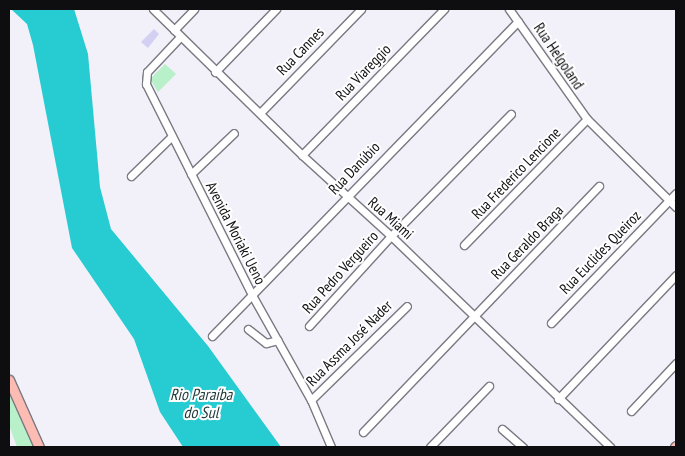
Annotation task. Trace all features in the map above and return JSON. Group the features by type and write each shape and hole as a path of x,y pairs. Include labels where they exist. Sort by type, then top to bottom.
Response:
{"main road":[{"path":"9,380 39,447"}],"street":[{"name":"Rua Miami","path":"153,9 215,72 345,196 391,236 558,400 610,447"},
{"path":"174,30 194,9"},
{"path":"215,72 276,9"},
{"name":"Rua Cannes","path":"260,113 361,9"},
{"name":"Rua Viareggio","path":"302,155 444,9"},
{"name":"Rua Helgoland","path":"509,9 587,119 670,200"},
{"name":"Rua Danúbio","path":"212,336 345,196 518,21"},
{"name":"Avenida Moriaki Ueno","path":"180,37 145,76 146,84 252,295 311,400 331,447"},
{"name":"Rua Pedro Vergueiro","path":"309,326 391,236 511,114"},
{"name":"Rua Frederico Lencione","path":"464,245 587,119"},
{"path":"191,174 234,133"},
{"path":"131,176 172,136"},
{"name":"Rua Geraldo Braga","path":"363,432 599,186"},
{"name":"Rua Euclides Queiroz","path":"551,323 676,193"},
{"path":"670,200 676,207"},
{"path":"558,400 676,275"},
{"name":"Rua Assma José Nader","path":"311,400 407,306"},
{"path":"248,329 266,343 278,340"},
{"path":"631,411 676,363"},
{"path":"430,447 489,386"},
{"path":"502,429 523,447"}],"green space":[{"path":"165,64 176,74 158,92 150,79"},
{"path":"9,391 23,424 36,447 17,447 9,425"}],"water":[{"name":"Rio Paraíba do Sul","path":"11,9 74,9 88,54 100,187 111,229 208,346 281,447 183,447 160,412 134,339 72,248 33,45 27,24"}],"building":[{"path":"154,29 159,34 148,48 141,42"}]}
